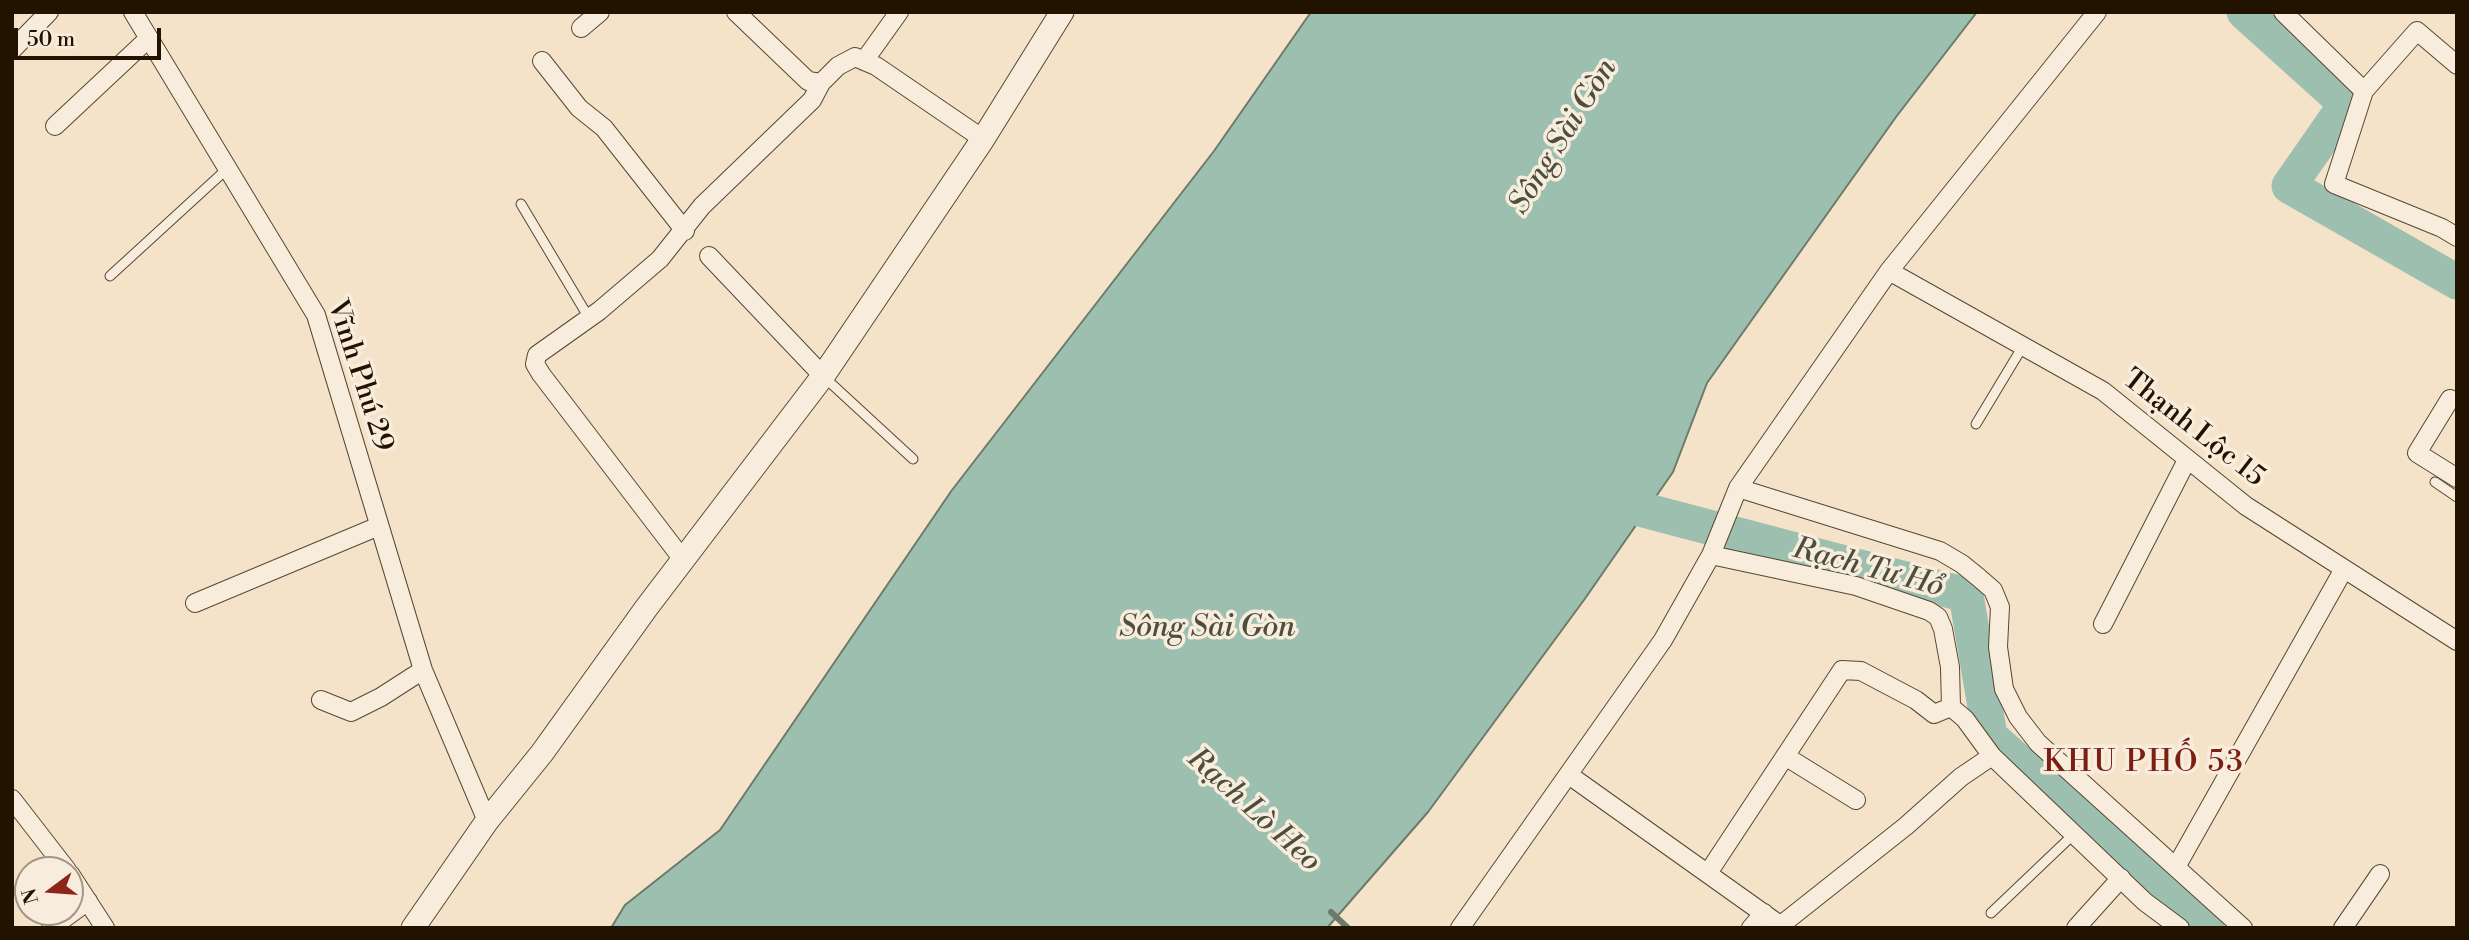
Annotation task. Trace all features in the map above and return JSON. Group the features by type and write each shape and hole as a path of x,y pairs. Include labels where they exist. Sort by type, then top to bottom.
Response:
{"street":[{"path":"12,50 49,12"},
{"name":"Vĩnh Phú 29","path":"134,12 317,316 423,670 493,814"},
{"path":"580,28 600,12"},
{"path":"736,12 808,81 821,83"},
{"path":"864,61 899,12"},
{"path":"413,928 493,814 542,753 647,607 823,376 983,139 1062,12"},
{"path":"1460,928 1663,640 1713,549 1736,495 1889,271 2097,12"},
{"path":"2283,12 2364,91"},
{"path":"2457,65 2417,31 2364,91 2334,184 2442,228 2457,237"},
{"path":"55,126 149,38"},
{"path":"684,561 535,365 537,355 589,318 660,259 702,206 812,100 821,83 838,66 855,57 876,66 983,139"},
{"path":"542,61 579,108 604,128 685,230"},
{"path":"709,256 823,376"},
{"name":"Thạnh Lộc 15","path":"1889,271 2103,391 2246,506 2457,641"},
{"path":"2450,399 2417,453 2457,478"},
{"path":"2103,625 2187,460"},
{"path":"1736,495 1940,551 1978,577 1993,590 2000,607 1998,647 2004,689 2018,717 2038,743 2242,928"},
{"path":"195,603 379,526"},
{"path":"1713,549 1856,586 1929,611 1938,617 1950,667 1951,707 1965,719 1992,756 2145,902 2180,928"},
{"path":"2176,867 2344,569"},
{"path":"321,700 351,712 381,697 423,670"},
{"path":"1708,873 1842,670 1861,671 1934,713 1951,707"},
{"path":"1785,756 1856,800"},
{"path":"1569,775 1783,926 1906,826 1961,777 1992,756"},
{"path":"12,799 56,856"},
{"path":"2343,928 2380,874"},
{"path":"2076,928 2121,878"},
{"path":"84,895 105,928"},
{"path":"51,928 88,901"},
{"path":"1751,928 1764,913"}],"lane":[{"path":"110,276 228,168"},
{"path":"521,204 589,318"},
{"path":"1976,424 2023,346"},
{"path":"823,376 913,459"},
{"path":"2435,482 2457,497"},
{"path":"1991,913 2075,833"}],"water":[{"name":"Sông Sài Gòn","path":"1311,12 1977,12 1896,117 1707,383 1673,472 1584,600 1428,812 1327,928 611,928 625,905 720,830 952,490 1214,151"}],"waterway":[{"path":"2244,12 2346,104 2289,186 2457,282"},
{"name":"Rạch Tư Hổ","path":"1602,499 1966,595 1990,736 2207,928"},
{"name":"Rạch Lò Heo","path":"1331,912 1348,928"}],"district":[{"name":"KHU PHỐ 53","path":"2144,764"}]}
